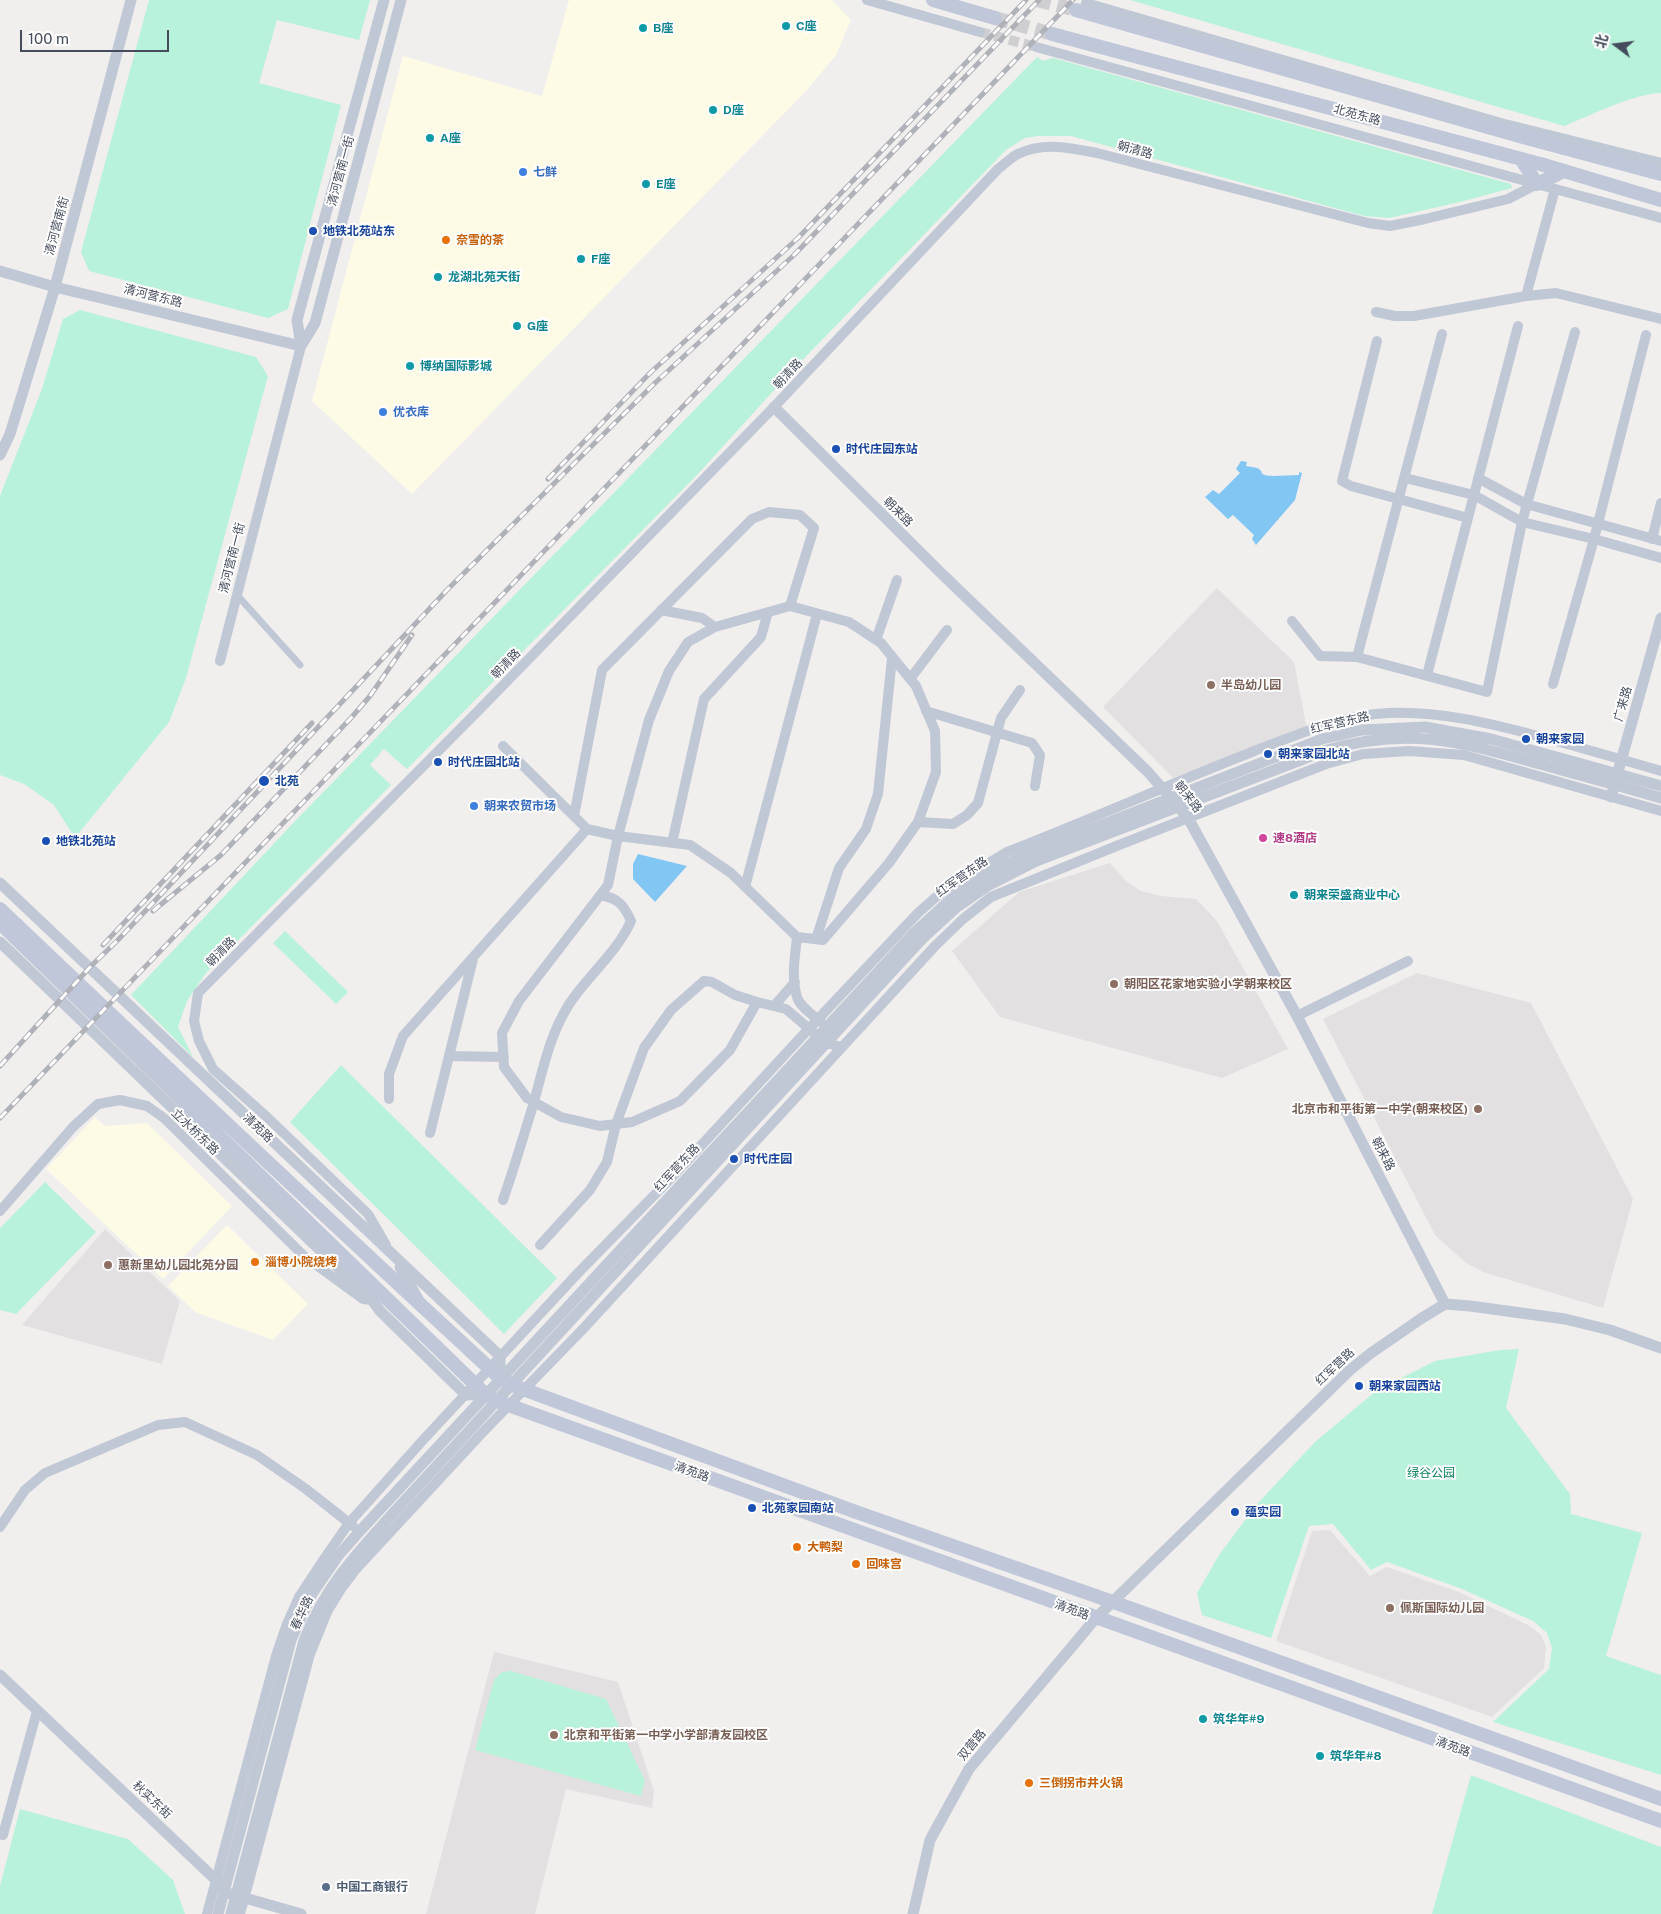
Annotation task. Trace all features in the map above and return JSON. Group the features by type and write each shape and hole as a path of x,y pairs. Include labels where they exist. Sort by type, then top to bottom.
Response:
{"main road":[{"path":"933,0 995,18"},
{"name":"北苑东路","path":"1080,6 1523,137 1661,174"},
{"name":"北苑东路","path":"1052,34 1521,159 1661,200"},
{"path":"1521,159 1537,184 1564,171"},
{"name":"清苑路","path":"0,908 112,1017 426,1311 506,1381 859,1513 1661,1799"},
{"name":"清苑路","path":"0,923 403,1313 492,1396 1096,1618 1661,1821"}],"street":[{"name":"清河营南街","path":"0,455 10,434 55,287 131,0"},
{"name":"清河营南一街","path":"301,346 297,320 384,0"},
{"name":"清河营南一街","path":"220,661 301,346 315,323 401,0"},
{"path":"868,0 980,32"},
{"path":"1080,6 1661,164"},
{"path":"1036,47 1661,218"},
{"name":"朝清路","path":"393,1256 368,1214 267,1117 213,1069 199,1042 194,1021 198,993 479,710 774,407 998,169 1019,153 1038,148 1061,146 1097,153 1368,223 1390,226 1508,198 1537,184"},
{"path":"1526,296 1555,189"},
{"name":"清河营东路","path":"0,271 55,287 301,346"},
{"path":"1376,312 1395,316 1414,316 1526,296 1556,293 1661,319"},
{"path":"1427,675 1518,326"},
{"path":"1292,620 1320,656 1358,657 1487,692 1526,504 1575,332"},
{"path":"1358,657 1442,334"},
{"path":"1553,684 1598,524 1646,335"},
{"path":"1377,340 1342,481 1351,486 1468,518"},
{"name":"朝来路","path":"774,407 942,574 1148,772 1188,818 1297,1016 1445,1304"},
{"path":"1405,478 1474,495 1522,522 1594,539 1661,558"},
{"path":"1478,478 1526,504 1656,540 1661,503"},
{"path":"574,816 602,670 752,519 769,512 800,515 814,528 790,606"},
{"path":"876,640 897,580"},
{"path":"237,595 300,664"},
{"path":"503,746 587,829 618,836 690,845 731,873 797,937 822,940 889,864 918,822 936,772 935,731 916,686 881,643 849,622 790,606 714,627 688,642 669,671 649,720 618,836 608,885 519,1001 502,1033 504,1067 527,1098 561,1117 600,1126 632,1122 680,1101 730,1050 757,1002"},
{"path":"661,610 702,618 714,627"},
{"path":"672,843 704,698 761,636 768,612"},
{"path":"745,887 818,614"},
{"name":"广来路","path":"1611,797 1661,618"},
{"path":"910,679 947,630"},
{"path":"816,939 839,868 866,829 878,794 892,658"},
{"path":"918,822 953,824 978,803 1001,718 1020,690"},
{"path":"926,711 1032,743 1040,755 1035,786"},
{"path":"506,1381 501,1358 578,1273 667,1182 809,1028 918,913 936,897 960,880 1007,852 1162,788 1326,725 1388,713 1446,716 1487,723 1661,771"},
{"name":"红军营东路","path":"492,1396 832,1031 915,932 950,900 986,874 1032,852 1175,802 1322,739 1362,730 1425,727 1468,734 1616,780 1661,798"},
{"path":"492,1396 506,1381 603,1308 935,946 963,919 991,897 1326,764 1364,754 1408,751 1446,752 1480,758 1661,811"},
{"name":"红军营东路","path":"1616,780 1661,786"},
{"path":"389,1099 389,1074 403,1036 587,829"},
{"name":"清苑路","path":"0,883 501,1358"},
{"path":"504,1200 549,1046 568,1007 594,971 624,936 632,921 624,906 610,897 600,895"},
{"path":"797,937 794,964 797,998 809,1012 832,1031 842,1047"},
{"path":"0,942 372,1300 380,1311 466,1395 349,1523 299,1597 287,1624 207,1914"},
{"path":"430,1133 474,957"},
{"path":"1297,1016 1408,961"},
{"path":"540,1245 590,1190 608,1162 616,1124 644,1048 671,1010 704,981 712,982 735,995 786,1009 823,1040 842,1047"},
{"path":"774,1006 795,982"},
{"path":"449,1056 504,1057"},
{"name":"立水桥东路","path":"0,1211 73,1127 98,1104 120,1100 147,1106 164,1118 304,1256 363,1299 372,1300"},
{"path":"393,1256 426,1311"},
{"path":"372,1300 403,1313"},
{"path":"1445,1304 1565,1319 1610,1330 1661,1348"},
{"name":"红军营路","path":"1096,1618 1350,1370 1371,1353 1445,1304"},
{"name":"清苑路","path":"466,1395 492,1396"},
{"name":"春华路","path":"218,1914 295,1629 306,1606 324,1574 359,1532 492,1396"},
{"name":"春华路","path":"231,1914 240,1897 304,1641 320,1606 335,1581 492,1396"},
{"path":"0,1527 25,1490 45,1473 158,1425 185,1422 257,1455 306,1489 359,1532"},
{"name":"双营路","path":"913,1914 930,1840 969,1769 1096,1618"},
{"name":"秋实东街","path":"0,1676 216,1880 224,1892"},
{"path":"0,1834 4,1835 37,1711"},
{"path":"224,1892 301,1914"},
{"path":"240,1897 240,1914"}],"shaded area":[{"path":"569,0 832,0 851,20 836,55 807,90 412,494 312,401 403,56 542,96"},
{"name":"半岛幼儿园","path":"1217,588 1294,662 1307,729 1173,778 1103,707"},
{"name":"朝阳区花家地实验小学朝来校区","path":"1110,863 1126,881 1141,891 1161,896 1196,899 1217,921 1288,1049 1222,1078 1000,1017 952,951 1019,892"},
{"name":"北京市和平街第一中学(朝来校区)","path":"1417,973 1531,1003 1633,1199 1603,1308 1483,1272 1466,1263 1435,1235 1323,1019"},
{"path":"95,1117 105,1126 147,1123 232,1206 163,1279 46,1169"},
{"path":"227,1225 308,1304 273,1340 195,1312 168,1286"},
{"name":"惠新里幼儿园北苑分园","path":"105,1229 180,1301 162,1364 22,1325"},
{"name":"佩斯国际幼儿园","path":"1330,1530 1370,1576 1387,1567 1459,1592 1528,1625 1541,1635 1546,1647 1544,1668 1492,1717 1276,1641 1312,1531"},
{"name":"北京和平街第一中学小学部清友园校区","path":"494,1652 618,1682 654,1791 652,1808 566,1789 535,1914 426,1914"}],"green space":[{"path":"149,0 370,0 359,40 277,20 259,83 341,105 288,309 268,318 89,271 81,252"},
{"path":"1130,0 1661,0 1661,93 1625,101 1564,126"},
{"path":"1037,57 1043,61 1053,58 1511,184 1512,188 1389,218 1364,216 1071,136 1025,138 1006,150 787,376 696,476 407,769 384,749 370,765 391,785 206,973 187,1001 178,1027 193,1057 131,995 300,816"},
{"path":"80,310 256,357 268,376 186,678 169,722 75,838 54,805 24,784 0,775 0,496 42,389 63,319"},
{"path":"285,931 348,992 336,1004 273,943"},
{"path":"341,1065 557,1278 504,1334 290,1122"},
{"path":"45,1182 96,1232 16,1314 0,1310 0,1228"},
{"name":"绿谷公园","path":"1519,1349 1506,1408 1570,1494 1571,1514 1642,1533 1606,1656 1661,1675 1661,1775 1493,1722 1549,1669 1552,1648 1547,1633 1533,1621 1462,1589 1387,1562 1371,1570 1333,1524 1309,1526 1271,1638 1202,1615 1197,1593 1219,1555 1257,1504 1316,1441 1376,1391 1435,1361 1500,1350"},
{"path":"511,1671 606,1699 645,1781 641,1796 475,1750 494,1680 502,1672"},
{"path":"1471,1775 1661,1847 1661,1914 1432,1914"},
{"path":"20,1809 128,1839 173,1880 185,1914 0,1914 0,1886"}],"water":[{"path":"1241,461 1247,462 1246,466 1258,468 1262,474 1267,476 1299,475 1299,472 1302,473 1295,500 1256,545 1252,539 1254,535 1233,515 1228,519 1205,497 1213,490 1219,494 1240,473 1236,469"},
{"path":"638,854 687,866 655,902 633,879 633,864"}],"tunnel":[{"path":"1037,0 1076,10"},
{"path":"995,18 1052,34"},
{"path":"980,32 1036,47"}],"railway":[{"path":"548,479 650,373 798,238 1026,0"},
{"path":"0,1066 91,966 118,940 448,589 655,383 794,255 1039,0"},
{"path":"0,1118 1073,0"},
{"path":"153,911 221,855 351,718 370,696 412,635"},
{"path":"103,945 312,723"}],"place":[{"name":"C座","path":"786,26"},
{"name":"B座","path":"643,28"},
{"name":"D座","path":"713,110"},
{"name":"A座","path":"430,138"},
{"name":"七鲜","path":"523,172"},
{"name":"E座","path":"646,184"},
{"name":"地铁北苑站东","path":"313,231"},
{"name":"奈雪的茶","path":"446,240"},
{"name":"F座","path":"581,259"},
{"name":"龙湖北苑天街","path":"438,277"},
{"name":"G座","path":"517,326"},
{"name":"博纳国际影城","path":"410,366"},
{"name":"优衣库","path":"383,412"},
{"name":"时代庄园东站","path":"836,449"},
{"name":"半岛幼儿园","path":"1211,685"},
{"name":"朝来家园","path":"1526,739"},
{"name":"朝来家园北站","path":"1268,754"},
{"name":"时代庄园北站","path":"438,762"},
{"name":"北苑","path":"264,781"},
{"name":"朝来农贸市场","path":"474,806"},
{"name":"速8酒店","path":"1263,838"},
{"name":"地铁北苑站","path":"46,841"},
{"name":"朝来荣盛商业中心","path":"1294,895"},
{"name":"朝阳区花家地实验小学朝来校区","path":"1114,984"},
{"name":"北京市和平街第一中学(朝来校区)","path":"1478,1109"},
{"name":"时代庄园","path":"734,1159"},
{"name":"淄博小院烧烤","path":"255,1262"},
{"name":"惠新里幼儿园北苑分园","path":"108,1265"},
{"name":"朝来家园西站","path":"1359,1386"},
{"name":"北苑家园南站","path":"752,1508"},
{"name":"蕴实园","path":"1235,1512"},
{"name":"大鸭梨","path":"797,1547"},
{"name":"回味宫","path":"856,1564"},
{"name":"佩斯国际幼儿园","path":"1390,1608"},
{"name":"筑华年#9","path":"1203,1719"},
{"name":"北京和平街第一中学小学部清友园校区","path":"554,1735"},
{"name":"筑华年#8","path":"1320,1756"},
{"name":"三倒拐市井火锅","path":"1029,1783"},
{"name":"中国工商银行","path":"326,1887"}]}
